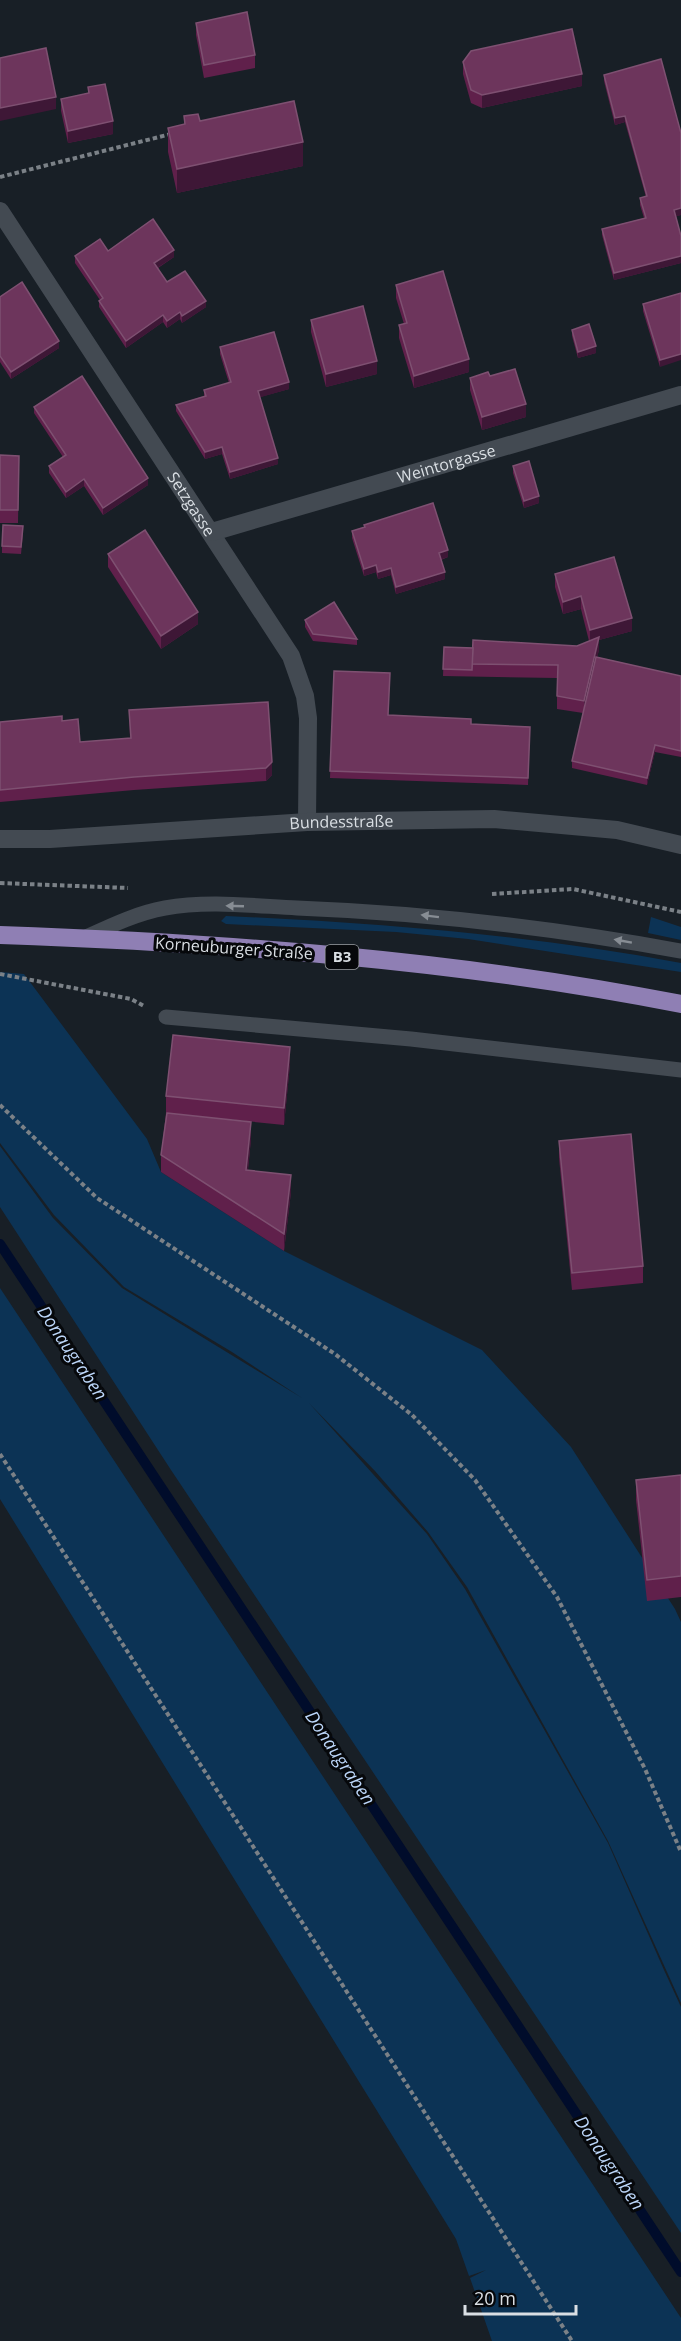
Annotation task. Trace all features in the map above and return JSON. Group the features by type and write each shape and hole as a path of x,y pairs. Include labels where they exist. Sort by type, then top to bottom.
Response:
{"main road":[{"name":"Korneuburger Straße","path":"0,935 200,945 437,966 620,992 681,1004"}],"street":[{"name":"Setzgasse","path":"0,211 291,656 299,676 308,718 307,822"},
{"name":"Weintorgasse","path":"212,532 681,395"},
{"name":"Bundesstraße","path":"0,839 51,839 307,822 494,819 617,830 681,845"}],"lane":[{"path":"84,938 123,920 166,908 222,905 402,912 606,938 681,951"},
{"path":"166,1017 411,1039 681,1070"}],"path":[{"path":"0,177 175,134"},
{"path":"0,974 131,999 166,1017"},
{"path":"0,1105 96,1198 335,1354 412,1415 476,1480 557,1597 645,1769 681,1852"},
{"path":"0,1454 572,2341"}],"shaded area":[{"path":"226,916 340,922 568,945 681,963 681,972 468,939 396,932 226,924 221,921"},
{"path":"651,917 681,927 681,940 648,933"},
{"path":"0,972 24,974 147,1139 161,1172 284,1251 482,1350 571,1447 675,1609 681,1622 681,2003 608,1841 467,1587 428,1532 375,1471 309,1403 427,1534 465,1589 608,1843 681,2007 681,2233 171,1470 0,1207 0,1146 53,1218 122,1288 302,1398 232,1352 124,1287 54,1215 0,1143"},
{"path":"0,1288 681,2318 681,2341 492,2341 470,2278 486,2270 469,2276 456,2239 0,1499"}],"building":[{"path":"247,12 255,55 204,65 196,23"},
{"path":"572,29 582,74 482,95 471,90 463,62 471,51"},
{"path":"46,48 56,97 0,108 0,58"},
{"path":"661,59 681,133 681,208 674,210 681,236 681,256 614,273 602,229 646,218 640,198 647,196 625,116 615,118 604,75"},
{"path":"105,84 113,121 68,131 61,99 89,93 88,87"},
{"path":"294,101 303,142 177,169 168,128 185,124 184,116 198,114 200,121"},
{"path":"153,219 174,250 154,263 167,282 185,271 206,301 182,316 180,312 167,321 163,315 126,341 99,301 103,298 75,256 100,239 108,251"},
{"path":"443,271 469,359 414,376 399,325 407,323 396,285"},
{"path":"22,282 59,341 11,372 0,356 0,297"},
{"path":"681,293 681,354 660,360 643,304"},
{"path":"363,306 377,361 326,374 311,320"},
{"path":"589,324 596,346 578,352 572,330"},
{"path":"274,332 289,382 258,391 278,458 230,472 222,447 205,452 176,405 206,396 204,390 231,382 220,347"},
{"path":"515,369 526,404 482,417 470,378 488,372 490,376"},
{"path":"82,376 148,478 103,508 84,479 66,492 49,466 66,455 34,407"},
{"path":"0,455 19,456 18,510 0,510"},
{"path":"529,461 539,496 524,501 513,466"},
{"path":"433,503 448,550 439,553 445,572 396,587 391,568 378,572 376,565 364,569 352,531"},
{"path":"3,525 23,526 21,547 2,546"},
{"path":"145,530 198,612 161,636 108,554"},
{"path":"614,557 632,618 590,630 581,596 563,602 555,574"},
{"path":"334,602 357,639 313,634 305,620"},
{"path":"599,637 584,701 557,696 558,665 472,664 473,640 577,646"},
{"path":"444,647 473,648 472,670 443,669"},
{"path":"596,657 681,676 681,751 655,745 647,778 572,761"},
{"path":"334,671 390,673 388,715 471,719 471,724 530,727 528,778 330,771"},
{"path":"268,702 272,762 266,768 134,777 0,790 0,722 62,716 62,721 78,719 80,742 131,738 129,710"},
{"path":"173,1035 290,1047 284,1108 166,1096"},
{"path":"167,1113 251,1122 246,1170 291,1175 284,1234 161,1155"},
{"path":"631,1134 643,1266 572,1273 559,1141"},
{"path":"681,1475 681,1576 647,1580 636,1480"}],"waterway":[{"name":"Donaugraben","path":"0,1244 681,2272"}]}
